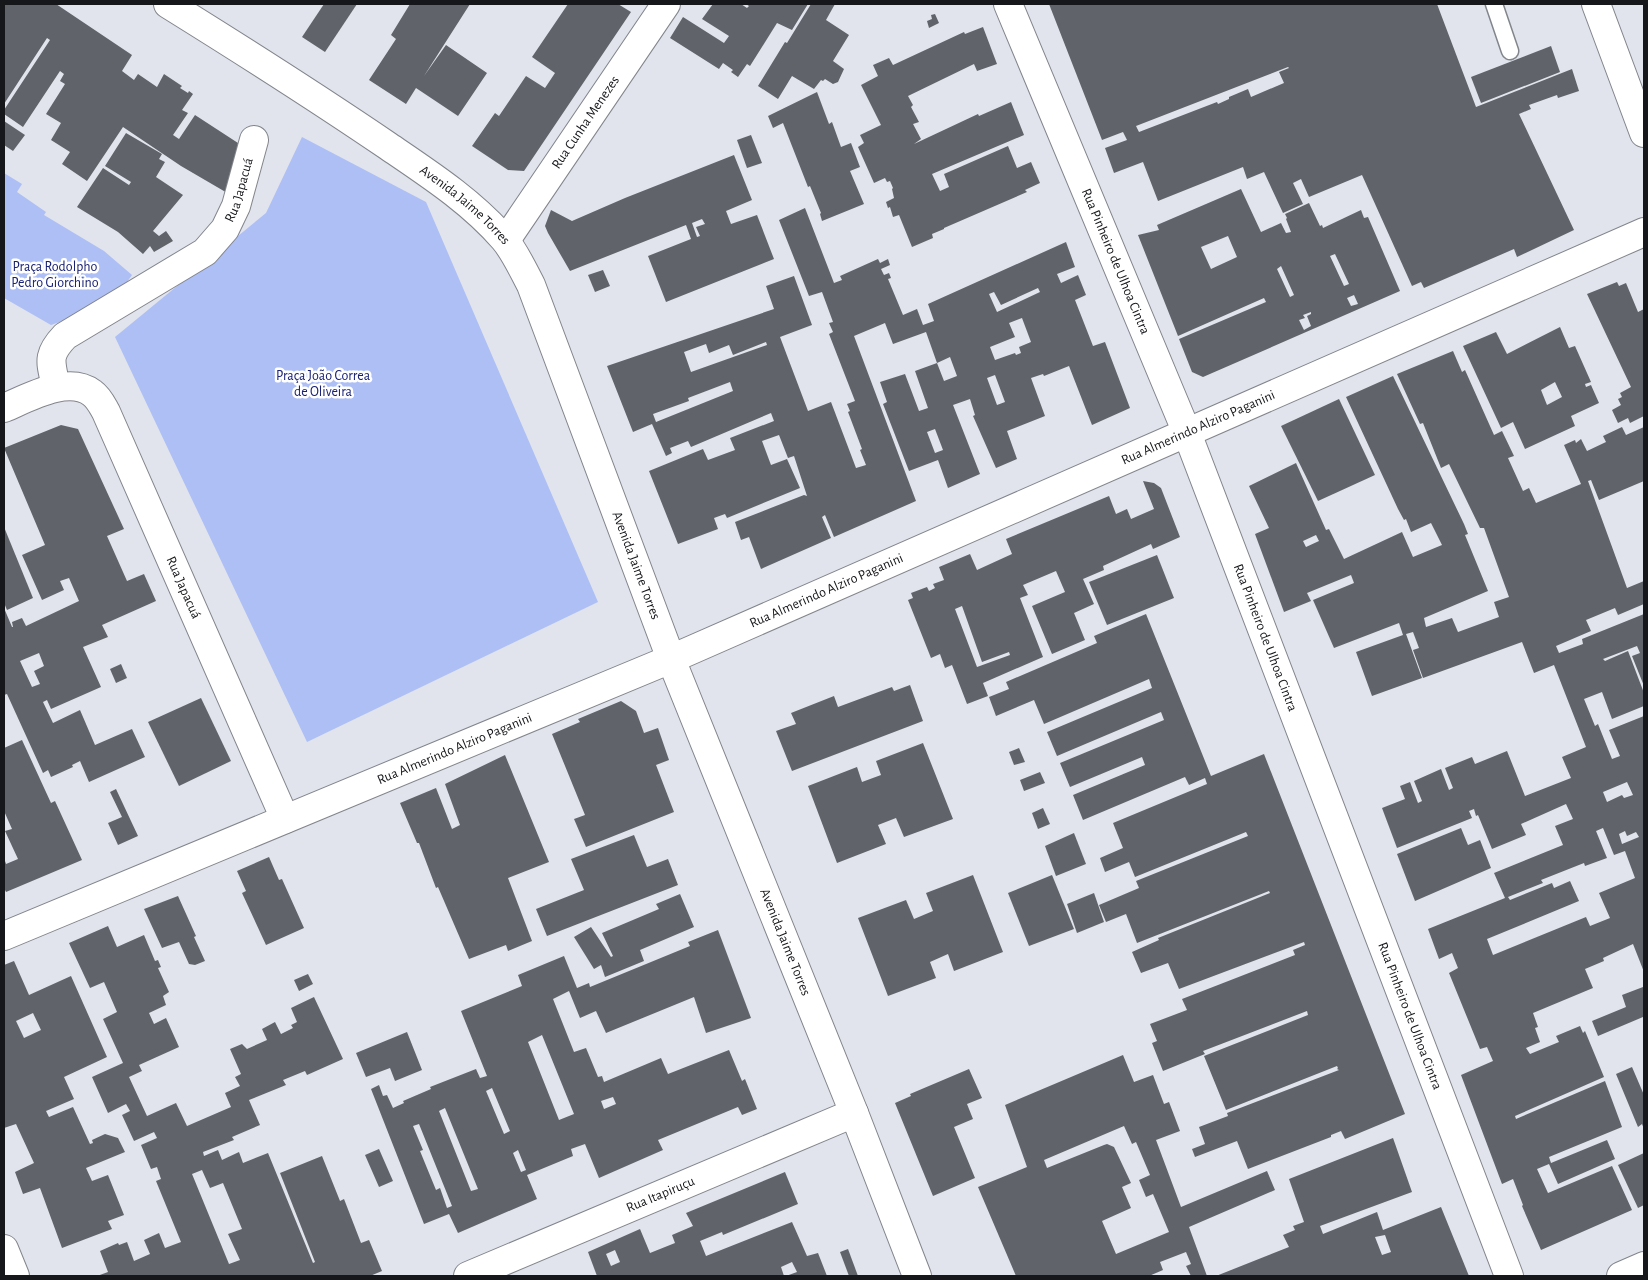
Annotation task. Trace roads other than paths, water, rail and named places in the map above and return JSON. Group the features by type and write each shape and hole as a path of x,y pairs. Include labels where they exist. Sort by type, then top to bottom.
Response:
{"street":[{"name":"Avenida Jaime Torres","path":"168,4 320,100 445,186 481,215 506,240 531,285 671,659 854,1113 917,1276"},
{"name":"Rua Cunha Menezes","path":"506,240 666,4"},
{"name":"Rua Pinheiro de Ulhoa Cintra","path":"1008,4 1187,433 1509,1276"},
{"path":"1596,4 1644,134"},
{"name":"Rua Japacuá","path":"56,387 51,359 55,348 65,336 205,252 225,229 236,206 254,140"},
{"name":"Rua Almerindo Alziro Paganini","path":"4,936 671,659 1644,232"},
{"name":"Rua Japacuá","path":"4,408 56,387 78,386 92,393 100,400 285,819"},
{"name":"Rua Itapiruçu","path":"468,1276 854,1113"},
{"path":"4,1249 15,1276"},
{"path":"1621,1276 1644,1266"}],"lane":[{"path":"1494,4 1510,51"}],"park label":[{"name":"Praça Rodolpho Pedro Giorchino","path":"55,276"},
{"name":"Praça João Correa de Oliveira","path":"323,384"}]}
